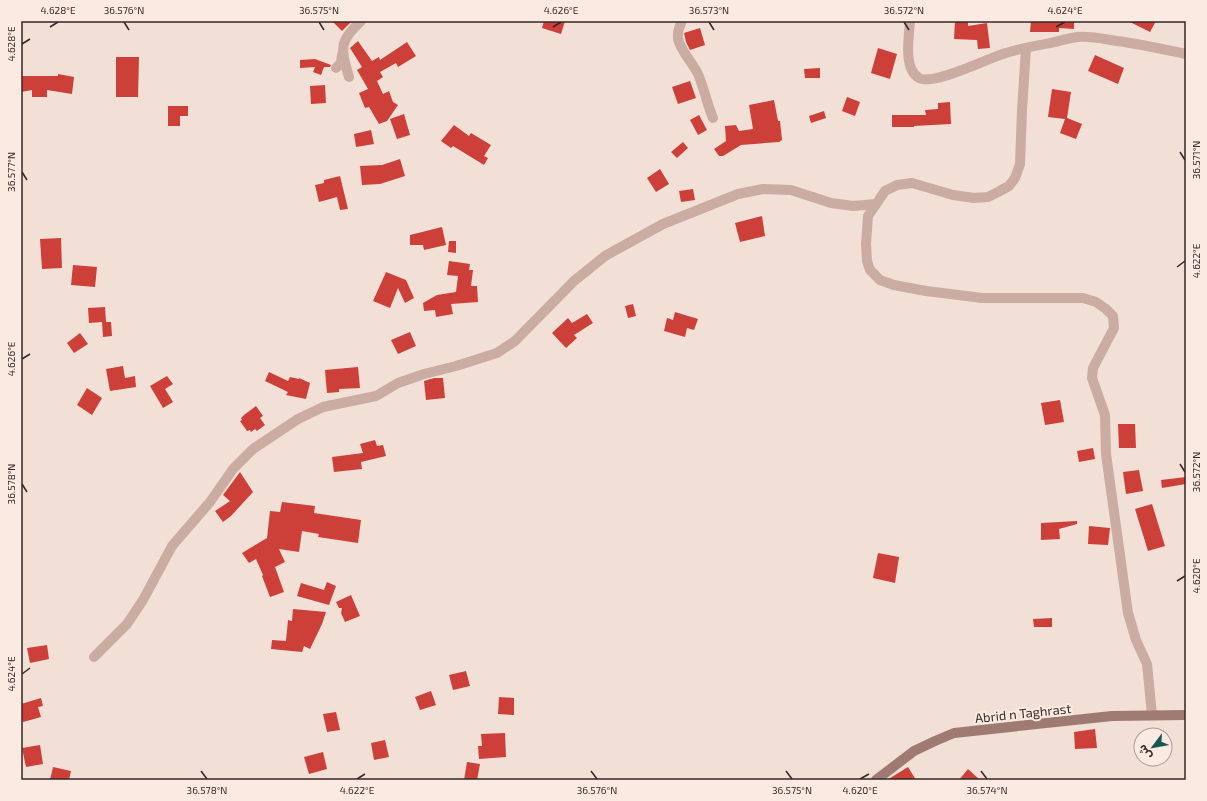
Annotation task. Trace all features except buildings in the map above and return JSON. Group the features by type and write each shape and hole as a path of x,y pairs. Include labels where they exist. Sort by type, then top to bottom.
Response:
{"street":[{"path":"336,68 340,63 344,42 352,30 361,21"},
{"path":"682,21 677,32 678,41 697,72 705,92 708,108 713,118"},
{"path":"910,21 908,56 913,72 918,78 923,80 945,76 1001,54 1077,37 1149,45 1186,54"},
{"path":"1026,48 1020,164 1015,178 1009,186 988,197 974,198 953,195 912,184 897,185 885,191 868,216 866,244 867,261 870,270 880,280 894,285 926,291 982,298 1083,298 1096,302 1106,308 1113,316 1114,328 1093,368 1092,378 1105,415 1106,454 1128,613 1136,640 1147,664 1152,715"},
{"path":"342,55 349,77"},
{"path":"94,657 127,624 143,600 172,546 210,502 233,469 253,449 298,419 323,407 376,396 398,383 497,352 515,341 574,281 605,256 663,224 738,194 763,189 791,190 831,203 853,206 876,204"},
{"name":"Abrid n Taghrast","path":"876,780 914,751 954,733 1112,716 1186,715"}]}
